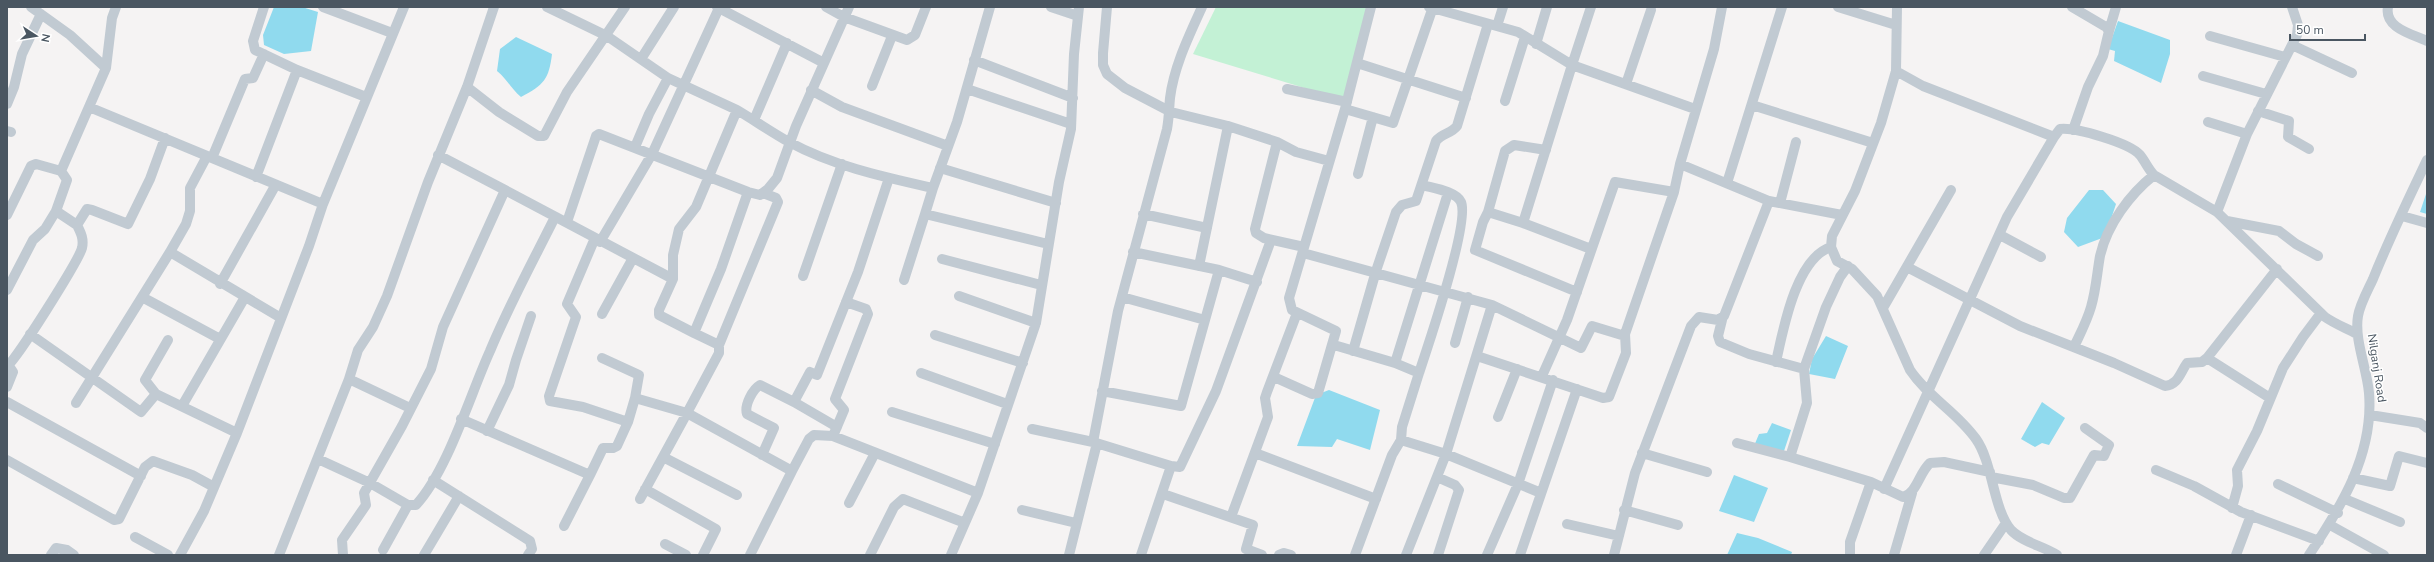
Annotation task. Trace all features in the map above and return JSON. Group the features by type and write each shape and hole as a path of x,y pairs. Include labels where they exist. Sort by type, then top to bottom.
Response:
{"street":[{"path":"61,171 106,68 112,18 116,7"},
{"path":"264,7 253,41 255,50 297,70 366,96"},
{"path":"323,7 392,33"},
{"path":"180,555 204,511 237,433 323,204 366,96 404,7"},
{"path":"279,555 349,379 358,350 373,327 387,296 438,155 466,87 494,7"},
{"path":"547,7 607,36 668,78 737,110 789,142 842,164 889,178 932,188"},
{"path":"466,87 499,112 538,136 544,136 567,92 607,36 625,7"},
{"path":"641,59 674,7"},
{"path":"826,7 844,17 906,40 913,38 926,7"},
{"path":"567,222 596,136 599,134 748,192 760,195 763,193 776,178 789,142 848,7"},
{"path":"904,280 932,188 967,89 990,7"},
{"path":"951,555 978,493 1007,404 1023,363 1036,323 1048,244 1071,124 1079,12 1051,7"},
{"path":"1107,7 1103,65 1107,74 1125,88 1171,112 1228,126 1277,142 1296,152 1329,161"},
{"path":"1069,555 1095,443 1102,391 1122,297 1171,112 1170,99 1183,52 1202,7"},
{"path":"1274,377 1312,394 1318,393 1334,345 1336,329 1292,310 1289,298 1346,106 1371,7"},
{"path":"1287,89 1346,106 1373,117 1394,123 1432,7 1518,32 1572,65 1695,109"},
{"path":"1353,351 1376,271 1396,212 1402,205 1416,201 1436,141 1439,137 1452,132 1457,126 1492,25 1503,7"},
{"path":"1536,44 1547,7"},
{"path":"1523,223 1572,65 1592,7"},
{"path":"1477,356 1542,376 1603,398 1609,397 1626,353 1625,336 1674,192 1695,109 1714,49 1722,7"},
{"path":"1727,183 1782,7"},
{"path":"1838,7 1896,25"},
{"path":"1897,7 1896,71 1873,143 1855,191 1832,236 1831,247 1837,261 1848,266 1877,296 1910,370 1929,393 1954,414 1977,440 1991,475 2006,523 2018,536 2052,554"},
{"path":"2072,7 2106,27 2109,31"},
{"path":"2073,130 2088,87 2103,56 2116,7"},
{"path":"2217,212 2258,111 2297,35 2298,25 2292,7"},
{"path":"2388,7 2387,12 2393,25 2427,41"},
{"path":"628,422 583,407 551,402 549,399 576,317 567,304 597,240 652,154 718,8 824,63"},
{"path":"7,104 14,87 22,54 36,10 70,35 106,68"},
{"path":"1626,84 1651,10"},
{"path":"872,86 892,36"},
{"path":"2210,36 2285,57"},
{"path":"1506,101 1525,37"},
{"path":"754,120 787,43"},
{"path":"2292,45 2352,73"},
{"path":"76,403 186,224 190,211 190,188 210,157 244,80 253,78 264,54"},
{"path":"974,60 1073,98"},
{"path":"1357,63 1466,98"},
{"path":"256,177 297,70"},
{"path":"1896,71 1923,86 2054,137"},
{"path":"2203,76 2266,94"},
{"path":"635,147 668,78"},
{"path":"967,89 1071,124"},
{"path":"812,90 842,107 948,146"},
{"path":"1752,105 1873,143"},
{"path":"89,107 210,157 275,186 323,204"},
{"path":"719,346 659,315 659,310 673,279 673,255 679,229 696,207 737,110"},
{"path":"2258,111 2289,121 2288,137 2309,149"},
{"path":"1358,174 1373,117"},
{"path":"2208,122 2248,134"},
{"path":"1199,266 1228,126"},
{"path":"1884,489 1929,393 2007,217 2060,129 2073,130 2139,154 2147,168 2154,175 2217,212 2334,324 2344,326 2358,334"},
{"path":"77,225 87,209 128,224 154,169 165,138"},
{"path":"1277,142 1255,229 1259,236 1421,286 1468,297 1492,305 1560,336 1581,348 1592,326 1625,336"},
{"path":"1780,203 1796,142"},
{"path":"1546,150 1514,145 1505,151 1488,212 1482,222 1475,250 1576,292"},
{"path":"438,155 673,279"},
{"name":"Nilganj Road","path":"2309,555 2338,513 2345,499 2354,478 2363,448 2370,415 2369,392 2358,334 2358,315 2384,252 2427,160"},
{"path":"7,215 32,166 36,164 61,171 67,180 56,212 45,229 33,240 7,290"},
{"path":"803,276 842,164"},
{"path":"1680,164 1769,201 1842,215"},
{"path":"940,168 1056,203"},
{"path":"2074,347 2091,309 2101,254 2109,234 2126,203 2138,188 2154,175"},
{"path":"794,402 810,372 817,375 846,302 889,178"},
{"path":"1542,376 1560,336 1615,182 1674,192"},
{"path":"1355,555 1396,447 1402,440 1403,421 1445,292 1463,210 1459,198 1422,185"},
{"path":"220,284 275,186"},
{"path":"342,555 342,540 366,505 364,494 431,369 443,327 504,190"},
{"path":"1883,308 1952,190"},
{"path":"694,333 721,269 748,192"},
{"path":"640,499 719,353 719,346 778,202 776,198 763,193"},
{"path":"1395,363 1421,286 1448,193"},
{"path":"1769,201 1722,320 1718,336 1720,342 1749,354 1804,369"},
{"path":"7,387 13,372 8,366 30,334 82,250 82,235 77,225 56,212"},
{"path":"1488,212 1523,223 1591,249"},
{"path":"925,214 1048,244"},
{"path":"1143,214 1207,228"},
{"path":"2402,216 2427,223"},
{"path":"318,459 370,483 408,505 416,505 433,480 500,329 555,217"},
{"path":"2227,221 2279,231 2296,244 2318,256"},
{"path":"2000,235 2041,257"},
{"path":"1032,429 1095,443 1178,468 1182,465 1213,398 1257,282 1271,240"},
{"path":"1776,362 1786,316 1801,280 1817,256 1823,250 1831,247"},
{"path":"170,252 220,284 281,318"},
{"path":"1133,252 1219,270 1257,282"},
{"path":"602,314 633,258"},
{"path":"942,259 1041,285"},
{"path":"1790,457 1807,403 1804,369 1826,307 1840,277 1848,266"},
{"path":"1907,267 1970,302 2020,326 2074,347 2165,386 2171,386 2176,382 2187,364 2202,362 2207,358 2277,269"},
{"path":"1102,391 1179,406 1219,270"},
{"path":"959,296 1036,323"},
{"path":"142,297 220,339"},
{"path":"1122,297 1205,320"},
{"path":"1455,343 1468,297"},
{"path":"182,406 245,298"},
{"path":"835,432 844,410 835,399 868,314 866,309 846,302"},
{"path":"1406,555 1446,454 1492,305"},
{"path":"1231,518 1268,413 1264,398 1274,377 1297,313"},
{"path":"2232,508 2238,486 2237,470 2252,443 2283,368 2302,336 2322,313"},
{"path":"487,431 510,385 516,360 531,316"},
{"path":"1614,555 1624,510 1642,453 1693,322 1703,317 1722,320"},
{"path":"30,334 91,378 142,412 156,394"},
{"path":"935,335 1023,363"},
{"path":"168,340 145,380 156,394 237,433"},
{"path":"1334,345 1395,363 1419,373"},
{"path":"564,526 603,448 613,448 617,446 628,422 636,398 639,375 602,358"},
{"path":"2207,358 2270,398"},
{"path":"1498,418 1517,369"},
{"path":"921,373 1007,404"},
{"path":"349,379 410,408"},
{"path":"1487,555 1518,484 1553,380"},
{"path":"762,455 774,430 772,427 747,414 746,406 756,388 762,385 794,402 835,432 875,453 978,493"},
{"path":"1520,555 1577,389"},
{"path":"636,398 686,413 792,471"},
{"path":"7,402 141,476"},
{"path":"892,412 994,444"},
{"path":"2370,415 2420,423 2427,428"},
{"path":"461,419 590,475"},
{"path":"1894,555 1912,492 1924,468 1930,463 1944,462 2030,484 2064,498 2070,498 2094,455 2103,457 2108,447 2108,443 2084,428"},
{"path":"750,555 809,439 814,435 835,432"},
{"path":"1402,440 1446,454 1541,493"},
{"path":"1737,443 1790,457 1871,482 1903,497 1912,492"},
{"path":"849,503 875,453"},
{"path":"1255,453 1376,499"},
{"path":"1642,453 1707,472"},
{"path":"663,456 737,495"},
{"path":"2354,478 2390,486 2399,456 2427,463"},
{"path":"7,460 114,520 119,519 149,463 156,462 192,475 214,487"},
{"path":"1140,555 1163,494 1171,466"},
{"path":"2156,470 2194,486 2232,508 2319,541"},
{"path":"1438,477 1455,485 1459,490 1438,555"},
{"path":"433,480 530,541 532,549 528,555"},
{"path":"1850,555 1850,542 1871,482"},
{"path":"2278,484 2338,513"},
{"path":"645,489 716,529 703,555"},
{"path":"1163,494 1253,525 1246,549 1262,555"},
{"path":"424,555 459,496"},
{"path":"870,555 894,507 903,499 965,523"},
{"path":"2345,499 2400,522"},
{"path":"383,550 408,505"},
{"path":"1022,510 1076,523"},
{"path":"1624,510 1678,525"},
{"path":"2236,555 2251,516"},
{"path":"1984,555 2006,523"},
{"path":"1567,524 1619,536"},
{"path":"2330,525 2384,555"},
{"path":"135,537 168,555"},
{"path":"665,544 686,555"},
{"path":"51,555 56,548 67,550 74,555"},
{"path":"1279,555 1284,553 1291,555"}],"green space":[{"path":"1216,7 1367,7 1344,100 1193,54"}],"water":[{"path":"274,7 302,7 318,12 311,51 284,54 264,45 263,35"},
{"path":"2118,21 2170,40 2170,54 2161,83 2114,61 2115,51 2108,49"},
{"path":"516,37 552,54 549,70 544,80 535,89 521,97 497,71 500,49"},
{"path":"2089,190 2103,190 2116,204 2105,237 2078,247 2064,232 2067,218"},
{"path":"2427,191 2427,214 2420,212"},
{"path":"1826,336 1848,346 1835,379 1809,374 1812,359"},
{"path":"1329,390 1380,410 1370,450 1337,439 1332,447 1297,446 1316,395"},
{"path":"2042,402 2065,418 2049,445 2042,443 2035,447 2021,439"},
{"path":"1772,423 1791,430 1784,451 1754,446 1759,434 1767,433"},
{"path":"1734,475 1768,488 1754,522 1719,511"},
{"path":"1737,533 1758,538 1792,552 1791,555 1727,555"}]}
